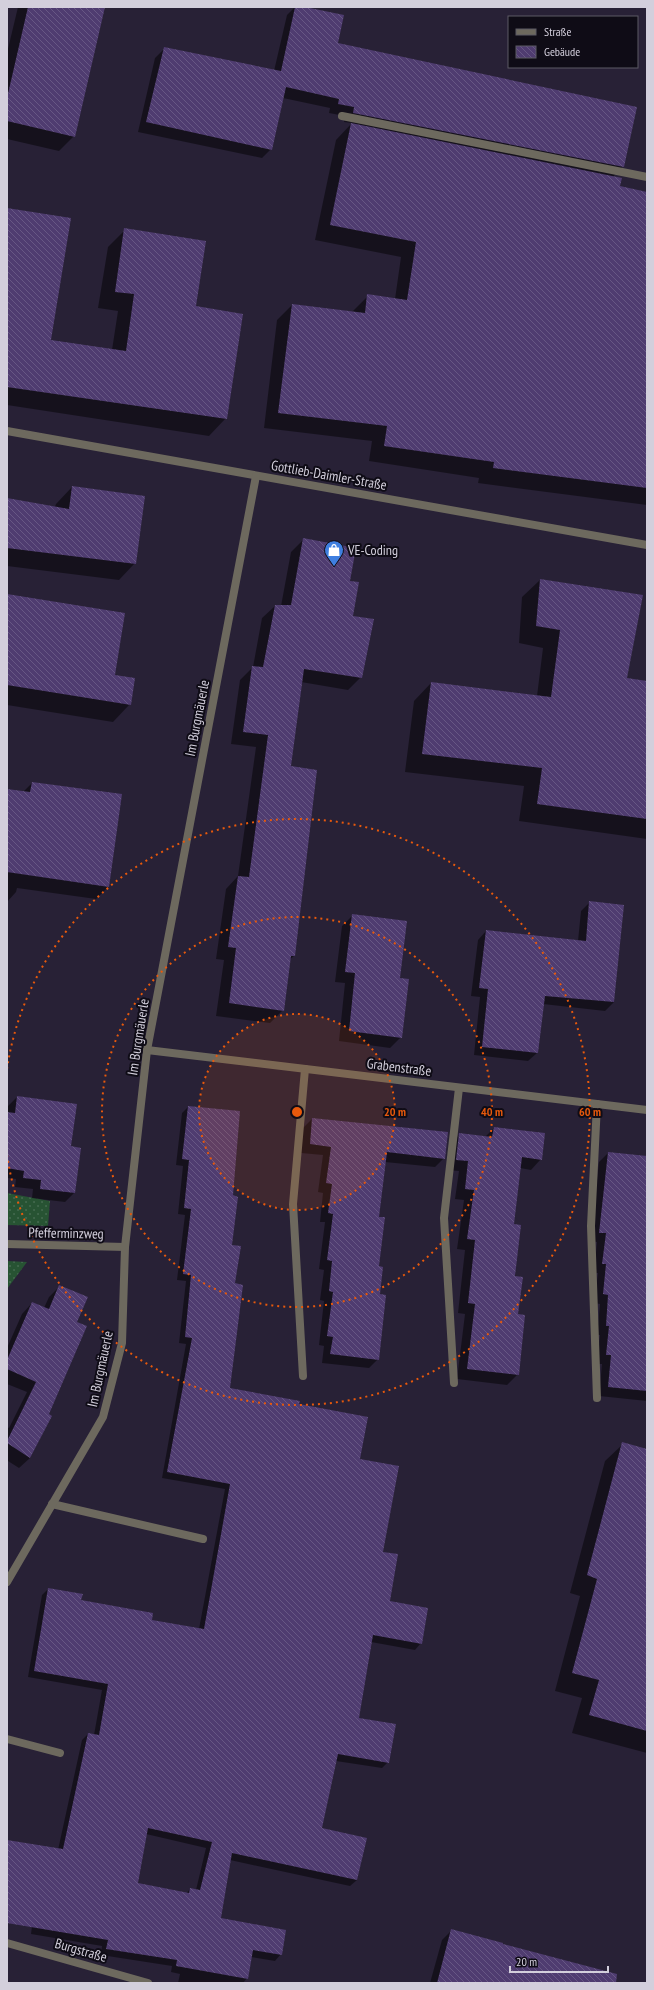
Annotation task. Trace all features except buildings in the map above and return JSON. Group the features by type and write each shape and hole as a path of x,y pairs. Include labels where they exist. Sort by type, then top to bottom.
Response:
{"street":[{"path":"342,116 647,177"},
{"name":"Gottlieb-Daimler-Straße","path":"7,431 647,545"},
{"name":"Im Burgmäuerle","path":"7,1582 103,1417 122,1342 125,1247 147,1050 256,476"},
{"name":"Grabenstraße","path":"147,1050 647,1110"},
{"path":"303,1376 293,1204 305,1069"},
{"path":"454,1383 444,1218 459,1088"},
{"path":"597,1104 591,1226 597,1398"},
{"name":"Pfefferminzweg","path":"7,1244 125,1247"},
{"path":"52,1504 203,1539"},
{"path":"7,1739 60,1753"},
{"name":"Burgstraße","path":"7,1943 148,1983"}],"green space":[{"path":"7,1193 50,1201 48,1226 7,1225"},
{"path":"7,1261 27,1262 7,1289"}],"place":[{"name":"VE-Coding","path":"334,567"}]}
